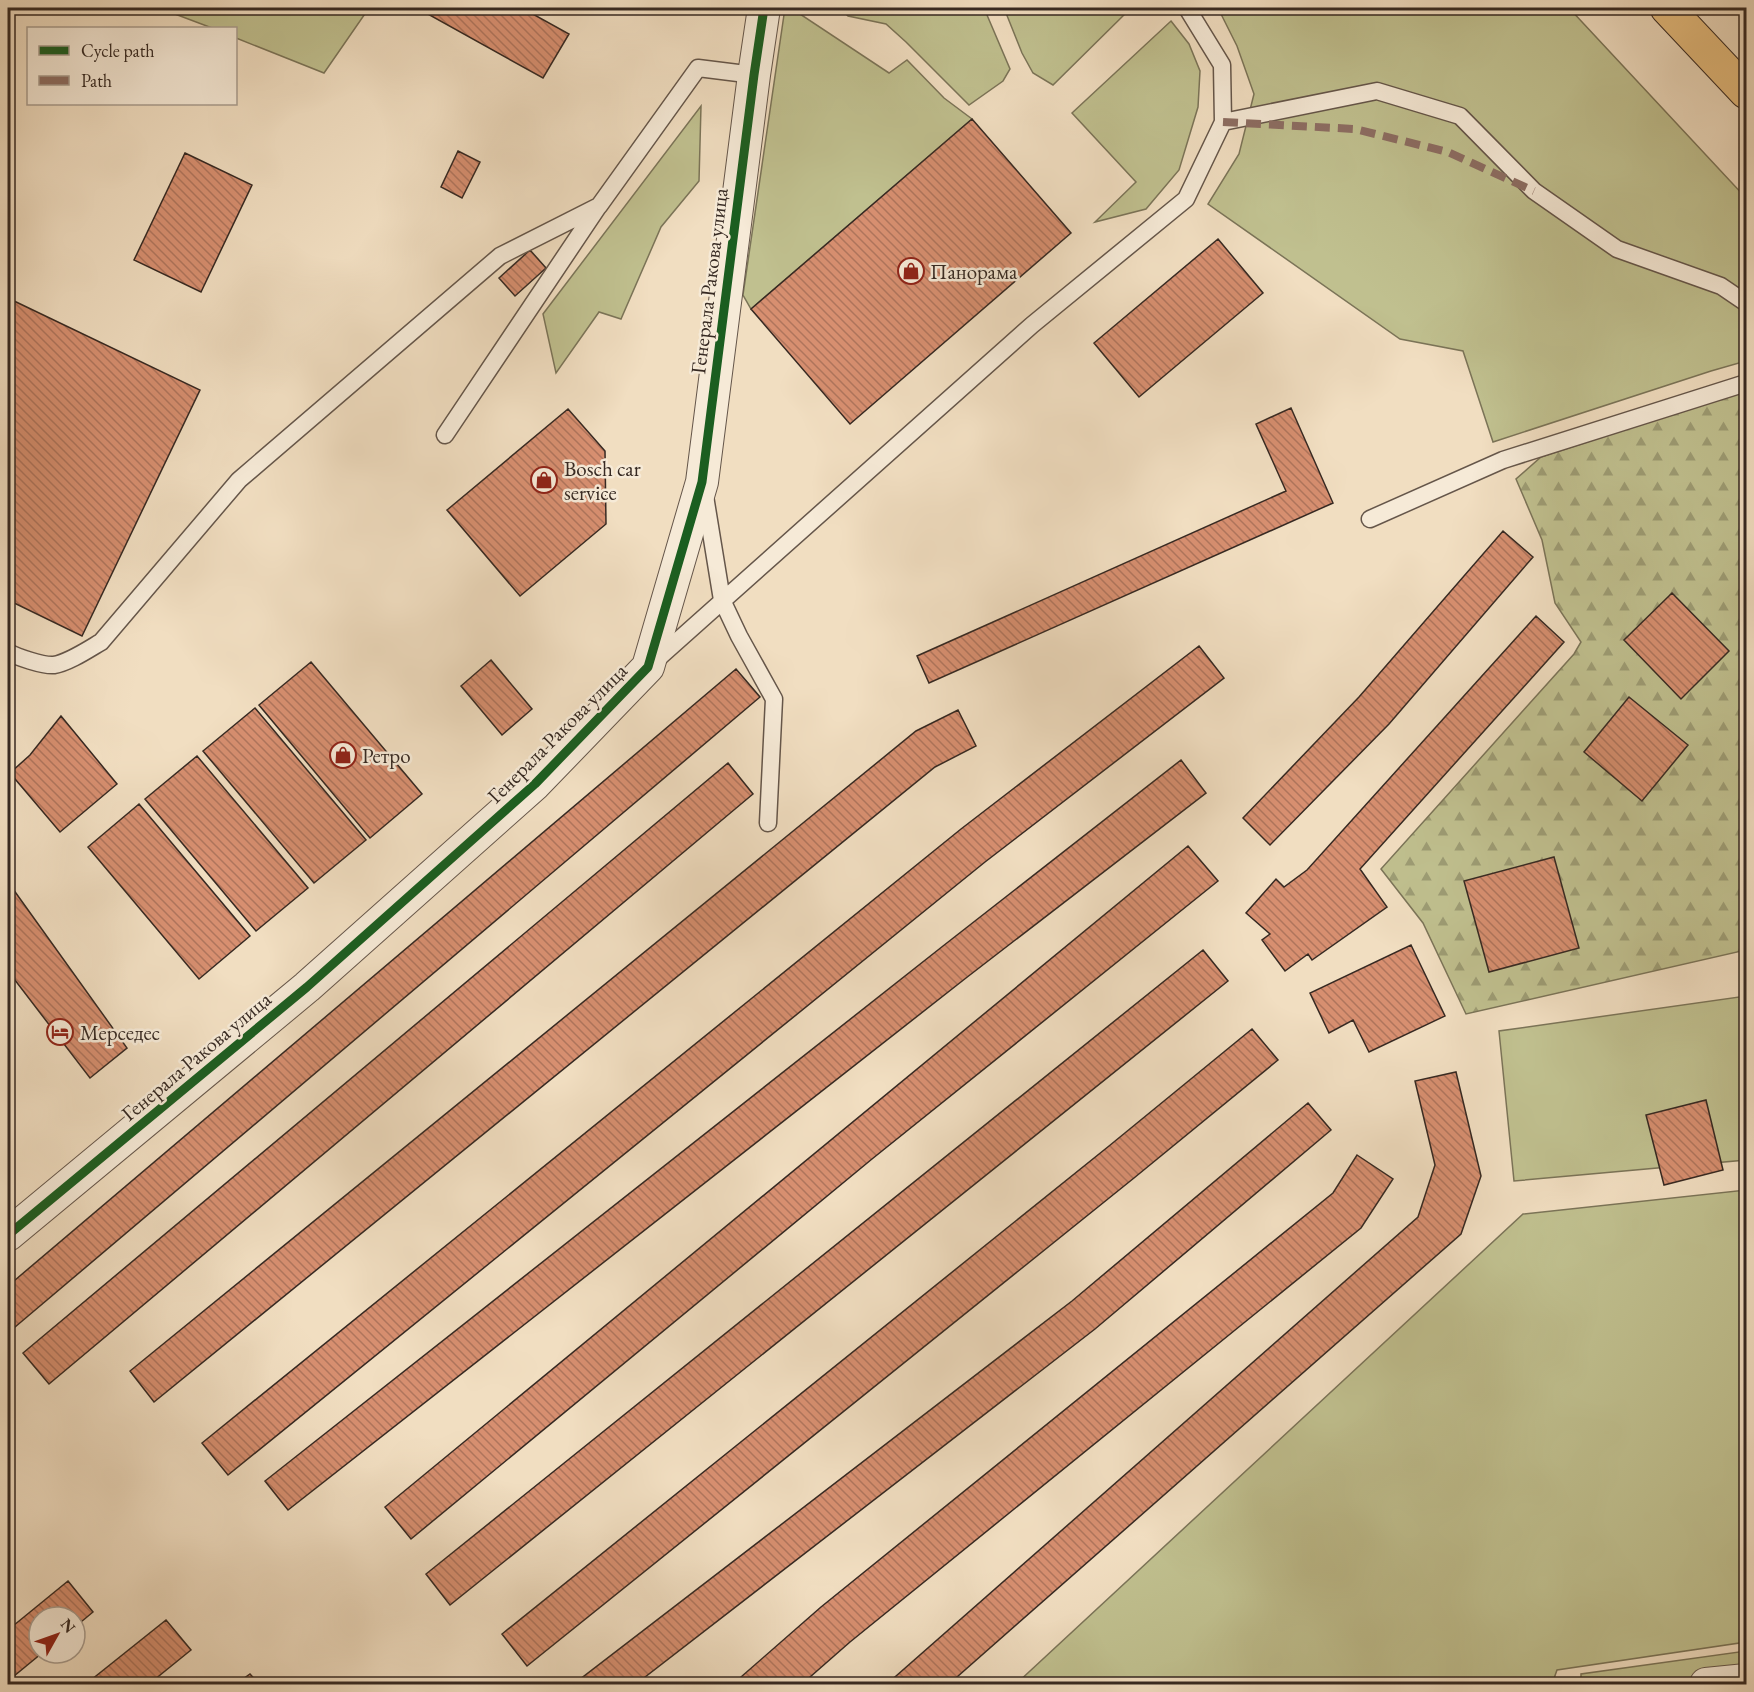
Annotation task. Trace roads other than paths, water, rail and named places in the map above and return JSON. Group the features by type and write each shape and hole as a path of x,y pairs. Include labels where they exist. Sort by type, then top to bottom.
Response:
{"main road":[{"path":"1668,8 1746,92"}],"street":[{"name":"Генерала Ракова улица","path":"8,1235 316,980 535,784 648,667 702,482 764,8"},
{"path":"1706,1684 1746,1680"}],"lane":[{"path":"648,667 1032,325 1186,199 1223,122 1222,65 1187,8"},
{"path":"445,435 599,206 698,68 754,75"},
{"path":"1223,122 1377,91 1460,116 1534,191 1617,249 1721,286 1746,303"},
{"path":"8,652 20,658 53,665 77,656 101,642 239,480 500,256 599,206"},
{"path":"1370,519 1503,460 1746,383"},
{"path":"702,482 722,600 774,699 768,823"}],"place":[{"name":"Панорама","path":"911,271"},
{"name":"Bosch car service","path":"544,480"},
{"name":"Ретро","path":"343,755"},
{"name":"Мерседес","path":"60,1032"}]}
